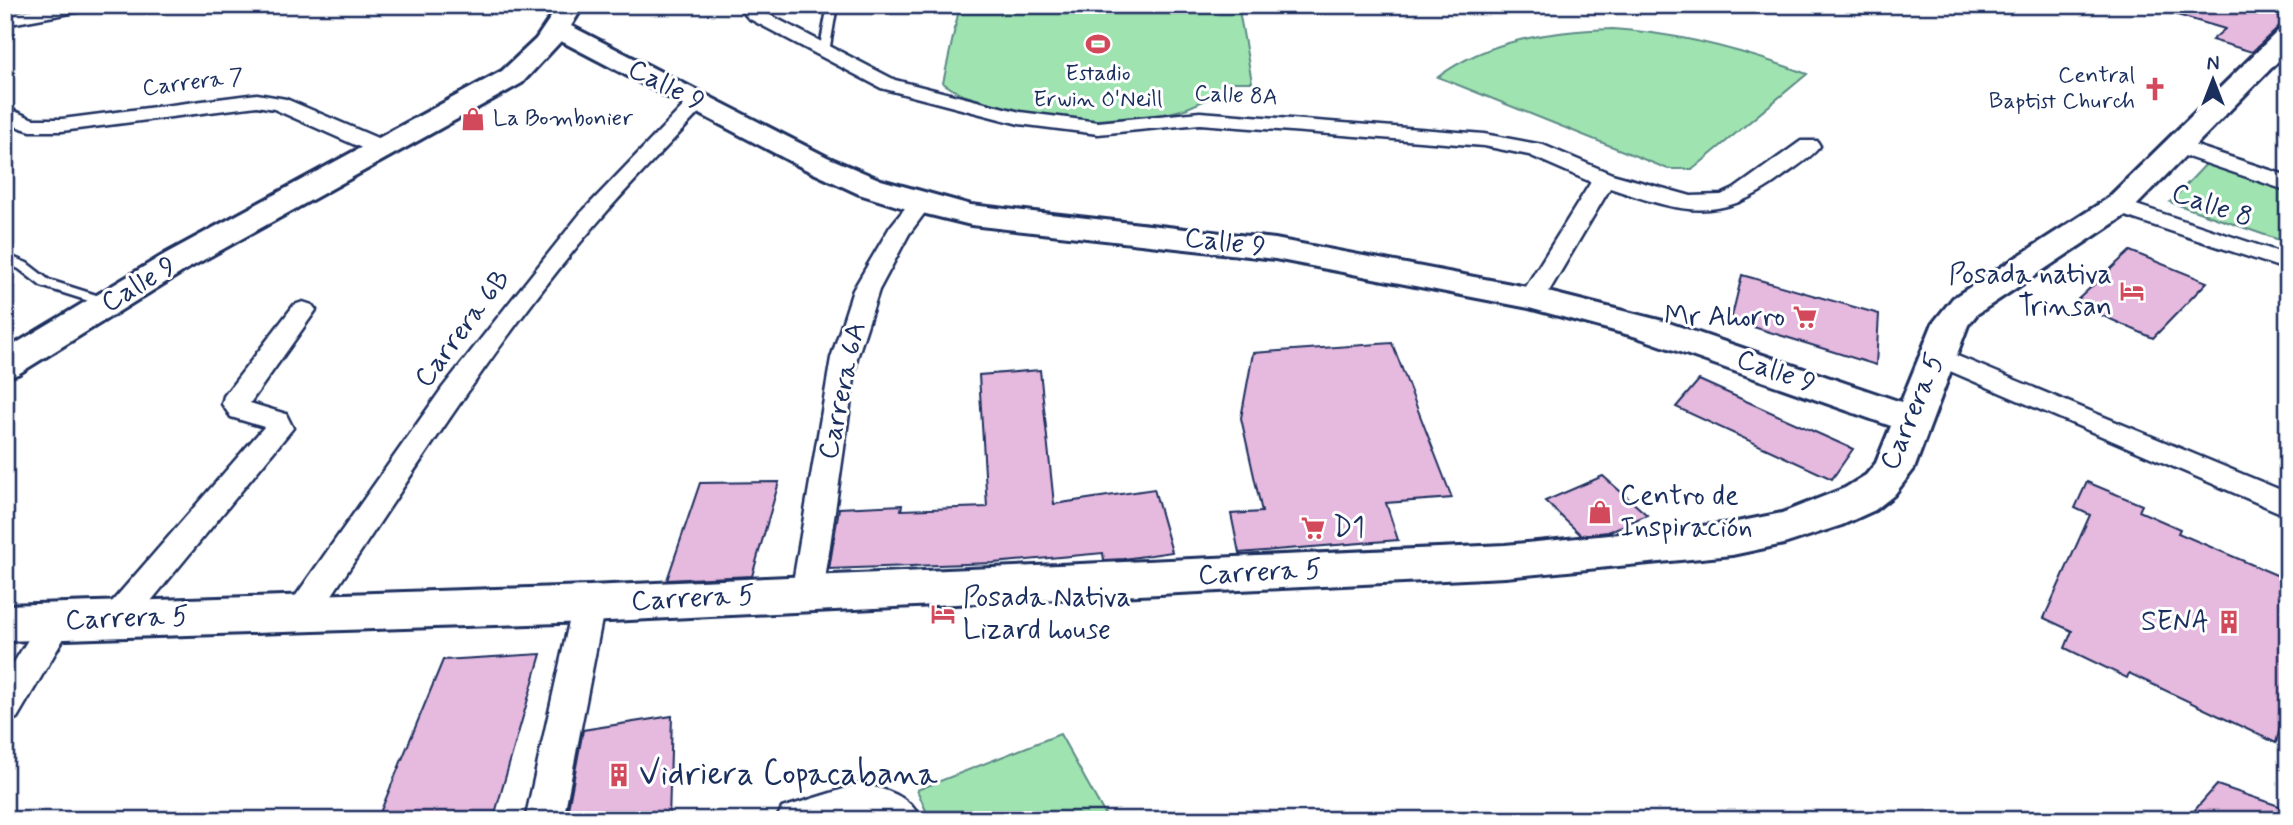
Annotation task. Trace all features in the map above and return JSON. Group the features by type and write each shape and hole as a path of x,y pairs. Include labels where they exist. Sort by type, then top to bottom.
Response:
{"street":[{"path":"5,20 87,5"},
{"name":"Calle 8A","path":"746,5 754,14 888,83 1019,118 1098,128 1200,118 1484,140 1535,150 1604,179 1667,198 1713,203 1742,194 1809,146"},
{"path":"2279,5 2288,8"},
{"name":"Calle 9","path":"5,366 177,261 512,77 545,45 564,17 608,57 816,163 870,187 920,202 971,215 1275,249 1532,298 1650,329 1913,420"},
{"name":"Carrera 5","path":"5,623 589,604 1505,561 1732,539 1827,514 1860,499 1880,485 1894,469 1951,323 1965,306 2118,205 2288,36"},
{"path":"512,77 564,58 590,55 608,57"},
{"name":"Carrera 7","path":"5,113 6,116 31,125 62,125 257,100 279,103 381,148"},
{"name":"Carrera 6B","path":"302,614 453,393 518,308 588,219 698,102"},
{"path":"2178,145 2288,184"},
{"path":"1532,298 1604,179"},
{"name":"Carrera 6A","path":"807,594 844,358 866,290 898,232 920,202"},
{"name":"Calle 8","path":"2118,205 2288,263"},
{"path":"116,620 279,428 276,421 241,410 236,404 238,396 303,310"},
{"path":"1938,356 2288,505"},
{"path":"544,820 589,604"},
{"path":"5,708 57,621"},
{"path":"795,820 860,801 881,805 902,820"}],"lane":[{"path":"824,52 833,5"},
{"path":"5,258 23,266 45,283 108,303"}],"green space":[{"name":"Estadio Erwin O'Neill","path":"960,5 1238,5 1252,82 1229,82 1206,100 1161,115 1097,120 1030,116 960,94 943,83"},
{"path":"1613,29 1662,34 1712,44 1807,74 1693,169 1668,169 1438,77 1478,54 1500,46 1544,35"},
{"path":"2208,162 2288,190 2288,243 2170,202"},
{"path":"1060,734 1108,820 930,820 917,790"}],"building":[{"path":"2168,5 2265,5 2269,13 2288,18 2252,52 2212,40 2225,29 2167,12"},
{"path":"2130,251 2207,282 2153,338 2074,303"},
{"name":"Mr Ahorro","path":"1742,275 1879,314 1876,365 1731,320"},
{"path":"1392,343 1452,498 1386,503 1398,540 1239,553 1231,514 1262,512 1241,418 1253,353"},
{"path":"1040,370 1054,504 1154,489 1172,552 1104,560 1103,553 993,563 829,569 839,508 902,505 901,510 987,507 979,375"},
{"path":"1699,380 1853,449 1832,479 1676,407"},
{"path":"1603,476 1647,515 1608,532 1581,535 1545,501"},
{"path":"779,482 752,576 667,580 700,483"},
{"path":"2087,482 2142,505 2139,511 2180,529 2178,533 2288,580 2288,698 2276,743 2129,673 2127,678 2065,648 2072,631 2044,618 2090,515 2075,508"},
{"path":"541,654 494,817 377,820 443,660"},
{"name":"Vidriera Copacabana","path":"672,716 669,820 566,820 583,730"},
{"path":"2217,785 2288,809 2288,820 2186,820"}],"place":[{"name":"Estadio Erwin O'Neill","path":"1098,44"},
{"name":"Central Baptist Church","path":"2155,89"},
{"name":"La Bombonier","path":"473,119"},
{"name":"Posada nativa Trinsan","path":"2132,291"},
{"name":"Mr Ahorro","path":"1805,317"},
{"name":"Centro de Inspiración","path":"1600,512"},
{"name":"D1","path":"1313,528"},
{"name":"Posada Nativa Lizard house","path":"943,614"},
{"name":"SENA","path":"2229,622"},
{"name":"Vidriera Copacabana","path":"619,775"}]}
